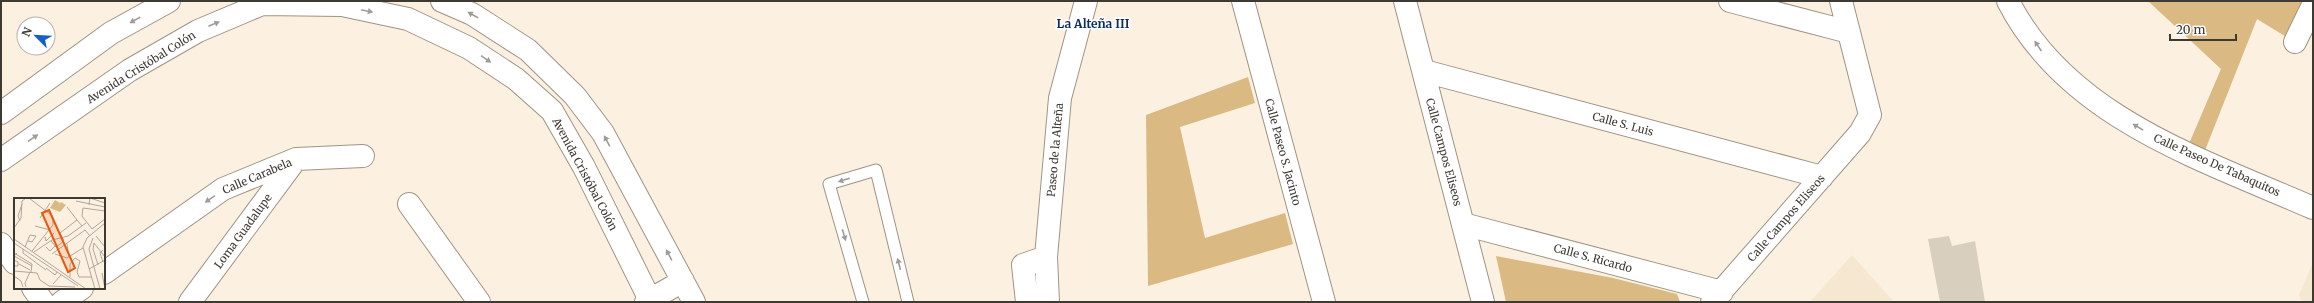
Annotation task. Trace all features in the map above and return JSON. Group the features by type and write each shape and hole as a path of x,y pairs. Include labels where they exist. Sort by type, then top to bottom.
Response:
{"street":[{"path":"1,113 111,33 169,1"},
{"path":"442,1 472,14 528,50 575,96 603,133 694,302"},
{"name":"Paseo de la Alteña","path":"1048,302 1046,257 1060,98 1086,1"},
{"name":"Calle Paseo S. Jacinto","path":"1243,1 1324,302"},
{"name":"Calle Campos Eliseos","path":"1405,1 1484,302"},
{"path":"1730,1 1842,30"},
{"name":"Calle Campos Eliseos","path":"1827,1 1842,30"},
{"name":"Calle Campos Eliseos","path":"1717,297 1860,133 1842,30 1841,1"},
{"name":"Calle Paseo De Tabaquitos","path":"2008,1 2045,58 2095,102 2163,142 2313,208"},
{"name":"Avenida Cristóbal Colón","path":"1,160 130,70 198,30 262,4 342,5 401,18 469,48 516,79 552,111 584,167 649,301"},
{"path":"2295,42 2313,5"},
{"name":"Calle S. Luis","path":"1424,71 1822,177"},
{"name":"Calle Carabela","path":"105,272 223,189 296,159 363,156"},
{"name":"Loma Guadalupe","path":"190,302 296,159"},
{"path":"409,204 479,302"},
{"name":"Calle S. Ricardo","path":"1463,224 1717,297"},
{"path":"1,244 14,262"},
{"path":"1027,302 1023,265 1046,257"},
{"path":"649,301 683,281"},
{"path":"34,289 43,302"},
{"path":"62,302 81,289"}],"lane":[{"path":"863,302 829,184 876,170 908,302"}],"shaded area":[{"path":"2148,1 2306,1 2288,38 2257,19 2204,153 2188,146 2221,69"},
{"path":"1248,77 1255,103 1180,127 1205,238 1285,213 1293,244 1148,286 1146,115"},
{"path":"1852,255 1894,302 1810,302"},
{"path":"1496,256 1613,278 1677,294 1680,302 1506,302"},
{"path":"2313,262 2313,302 2302,302 2299,295"}],"building":[{"path":"1949,236 1952,246 1975,241 1985,302 1940,302 1928,239"}],"district":[{"name":"La Alteña III","path":"1093,23"}]}
